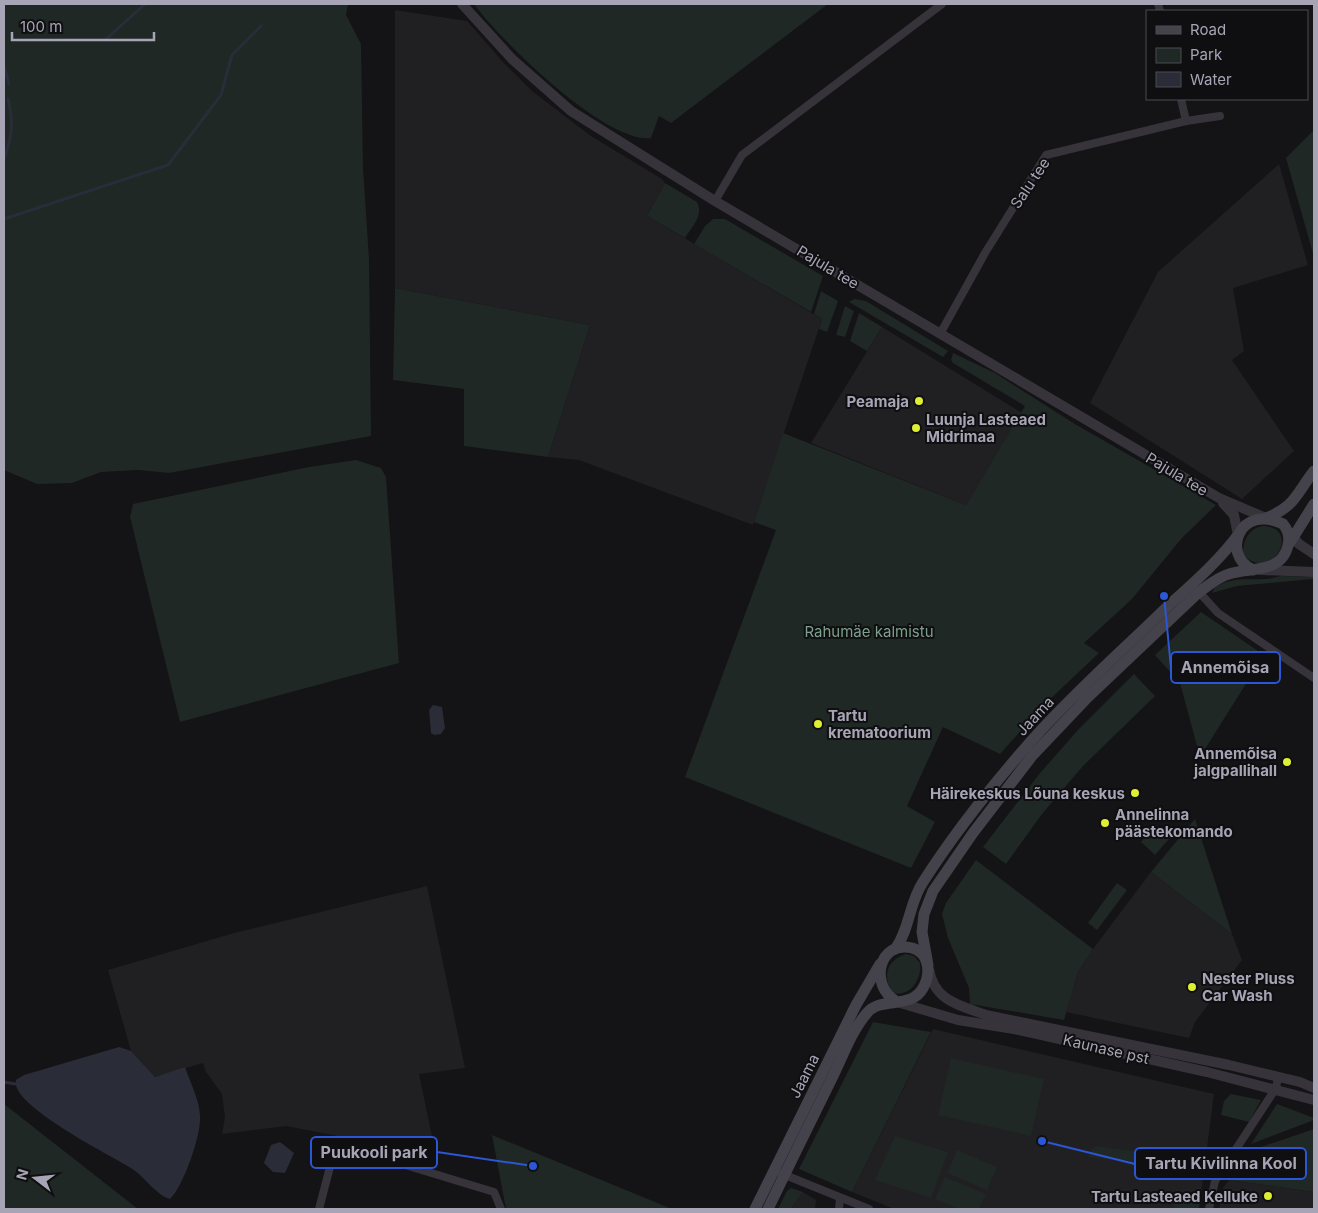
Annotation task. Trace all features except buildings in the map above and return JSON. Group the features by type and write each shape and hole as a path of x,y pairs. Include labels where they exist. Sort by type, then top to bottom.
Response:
{"main road":[{"path":"1314,471 1292,503 1282,512 1266,518 1252,520 1244,526 1238,535 1237,545 1240,560 1245,566 1257,570 1269,567 1282,558 1290,537 1314,504"},
{"path":"1266,518 1283,524 1290,537"},
{"name":"Jaama","path":"896,948 906,930 910,910 922,883 963,825 1034,738 1082,689 1214,563 1238,535"},
{"name":"Jaama","path":"928,965 922,932 924,914 933,891 973,832 1032,756 1088,697 1199,592 1220,577 1232,572 1257,570"},
{"path":"904,947 918,950 923,954 928,965 926,983 917,996 897,1002 885,994 880,967 884,959 896,948 904,947"},
{"name":"Jaama","path":"768,1209 779,1172 856,1005 884,959"},
{"name":"Jaama","path":"755,1209 779,1172 861,1022 868,1012 877,1006 897,1002"}],"street":[{"name":"Pajula tee","path":"462,4 512,59 571,111 715,201 1218,498"},
{"path":"715,201 742,155 942,4"},
{"path":"1181,100 1186,121"},
{"name":"Salu tee","path":"940,334 985,253 1046,155 1186,121 1220,116"},
{"path":"1218,498 1266,518"},
{"path":"1218,498 1234,515 1238,535"},
{"path":"1290,537 1314,554"},
{"path":"1257,570 1314,572"},
{"path":"1199,592 1218,613 1314,678"},
{"name":"Kaunase pst","path":"928,965 931,980 940,994 963,1007 986,1015 1278,1077 1314,1088"},
{"name":"Kaunase pst","path":"897,1002 958,1020 1053,1038 1276,1088 1314,1100"},
{"path":"1209,1209 1214,1181 1276,1088 1278,1077"},
{"path":"319,1209 336,1144 494,1192 501,1209"},
{"path":"779,1172 869,1209"},
{"path":"839,1209 840,1198"}],"shaded area":[{"path":"395,10 467,21 532,91 591,136 662,179 665,183 647,216 822,319 753,525 579,460 548,457 590,325 395,288"},
{"path":"1279,164 1308,265 1233,288 1244,351 1232,360 1294,451 1242,499 1090,403 1158,272"},
{"name":"Luunja Lasteaed Midrimaa","path":"882,327 1022,413 966,505 811,443"},
{"path":"1151,872 1232,934 1242,960 1195,1022 1189,1038 1066,1012 1078,972"},
{"path":"427,886 465,1068 419,1074 438,1165 390,1146 286,1126 222,1134 225,1117 222,1094 206,1072 203,1063 155,1077 131,1051 108,970 234,933"},
{"path":"933,1029 1214,1094 1199,1209 894,1209 852,1192"},
{"name":"Tartu Lasteaed Kelluke","path":"1229,1180 1314,1192 1314,1209 1219,1209 1223,1188"},
{"path":"803,1192 816,1200 815,1209 791,1209"}],"green space":[{"path":"4,4 348,4 346,15 361,44 363,167 369,259 371,436 169,473 138,470 101,472 72,483 37,484 4,470"},
{"path":"474,4 828,4 671,123 659,116 651,138 632,135 608,125 582,108 555,87 506,41"},
{"path":"1314,130 1314,257 1286,158"},
{"path":"665,183 697,202 699,207 696,221 685,238 647,216"},
{"path":"713,219 725,219 823,276 811,312 694,244 705,226"},
{"path":"395,288 590,325 548,457 464,446 464,389 393,380"},
{"path":"821,291 838,301 827,332 819,329 822,319 814,314"},
{"path":"854,299 866,301 948,351 943,357 849,302"},
{"path":"845,306 854,311 845,337 836,335"},
{"path":"859,313 882,327 867,351 850,341"},
{"name":"Rahumäe kalmistu","path":"953,353 995,373 1075,424 1216,505 1181,539 1132,599 1084,643 1099,653 1046,703 1000,754 943,727 907,806 935,822 911,868 685,777 776,530 754,522 783,433 966,505 1025,406 953,363 951,360"},
{"path":"356,460 381,468 386,477 399,663 180,722 130,517 133,504 309,467"},
{"path":"1262,526 1274,528 1280,535 1282,543 1273,559 1265,563 1254,562 1243,555 1247,537 1253,530"},
{"path":"1280,576 1313,577 1313,579 1237,586 1212,593 1215,587 1233,580 1263,579"},
{"path":"1201,612 1264,655 1200,757 1180,683 1155,655"},
{"path":"1134,674 1155,696 1083,766 1042,814 1006,864 983,847 1040,773 1077,731"},
{"path":"1195,819 1232,934 1151,872"},
{"path":"1155,826 1169,839 1155,855 1141,842"},
{"path":"976,860 1093,949 1078,972 1064,1020 970,1004 969,988 948,938 942,914 946,903"},
{"path":"1117,883 1127,890 1097,930 1088,923"},
{"path":"906,954 914,956 920,963 917,981 914,986 905,992 893,993 888,981 888,970 894,960"},
{"path":"873,1022 931,1032 852,1192 799,1169"},
{"path":"951,1058 1044,1079 1031,1136 938,1115"},
{"path":"1231,1094 1261,1100 1249,1122 1221,1115 1224,1101"},
{"path":"4,1104 138,1209 4,1209"},
{"path":"1277,1104 1314,1118 1314,1120 1251,1144"},
{"path":"1314,1129 1314,1192 1229,1180 1246,1152"},
{"path":"492,1135 672,1209 506,1209"},
{"path":"895,1136 948,1152 931,1198 875,1180"},
{"path":"1096,1146 1155,1154 1153,1165 1088,1157 1090,1151"},
{"path":"957,1150 997,1167 987,1190 947,1173"},
{"path":"945,1177 986,1194 979,1209 958,1209 935,1199"},
{"path":"791,1188 803,1192 791,1209 778,1209 787,1191"},
{"path":"1196,1188 1201,1188 1199,1209 1173,1209 1176,1190 1195,1193"}],"water":[{"path":"433,705 442,707 445,728 441,734 434,735 431,733 429,710"},
{"path":"119,1047 131,1051 155,1077 185,1067 196,1097 200,1124 195,1147 186,1172 170,1199 160,1194 131,1168 44,1116 28,1103 18,1090 16,1080 24,1075"},
{"path":"280,1142 294,1153 285,1173 273,1172 264,1163 271,1145"}],"waterway":[{"path":"105,40 145,4"},
{"path":"4,219 168,165 221,95 232,55 261,26"},
{"path":"4,66 9,84"},
{"path":"4,159 11,129 8,99"},
{"path":"4,1082 15,1084"}],"place":[{"name":"Peamaja","path":"919,401"},
{"name":"Luunja Lasteaed Midrimaa","path":"916,428"},
{"name":"Annemõisa","path":"1164,596"},
{"name":"Tartu krematoorium","path":"818,724"},
{"name":"Annemõisa jalgpallihall","path":"1287,762"},
{"name":"Häirekeskus Lõuna keskus","path":"1135,793"},
{"name":"Annelinna päästekomando","path":"1105,823"},
{"name":"Nester Pluss Car Wash","path":"1192,987"},
{"name":"Tartu Kivilinna Kool","path":"1042,1141"},
{"name":"Puukooli park","path":"533,1166"},
{"name":"Tartu Lasteaed Kelluke","path":"1268,1196"}]}
